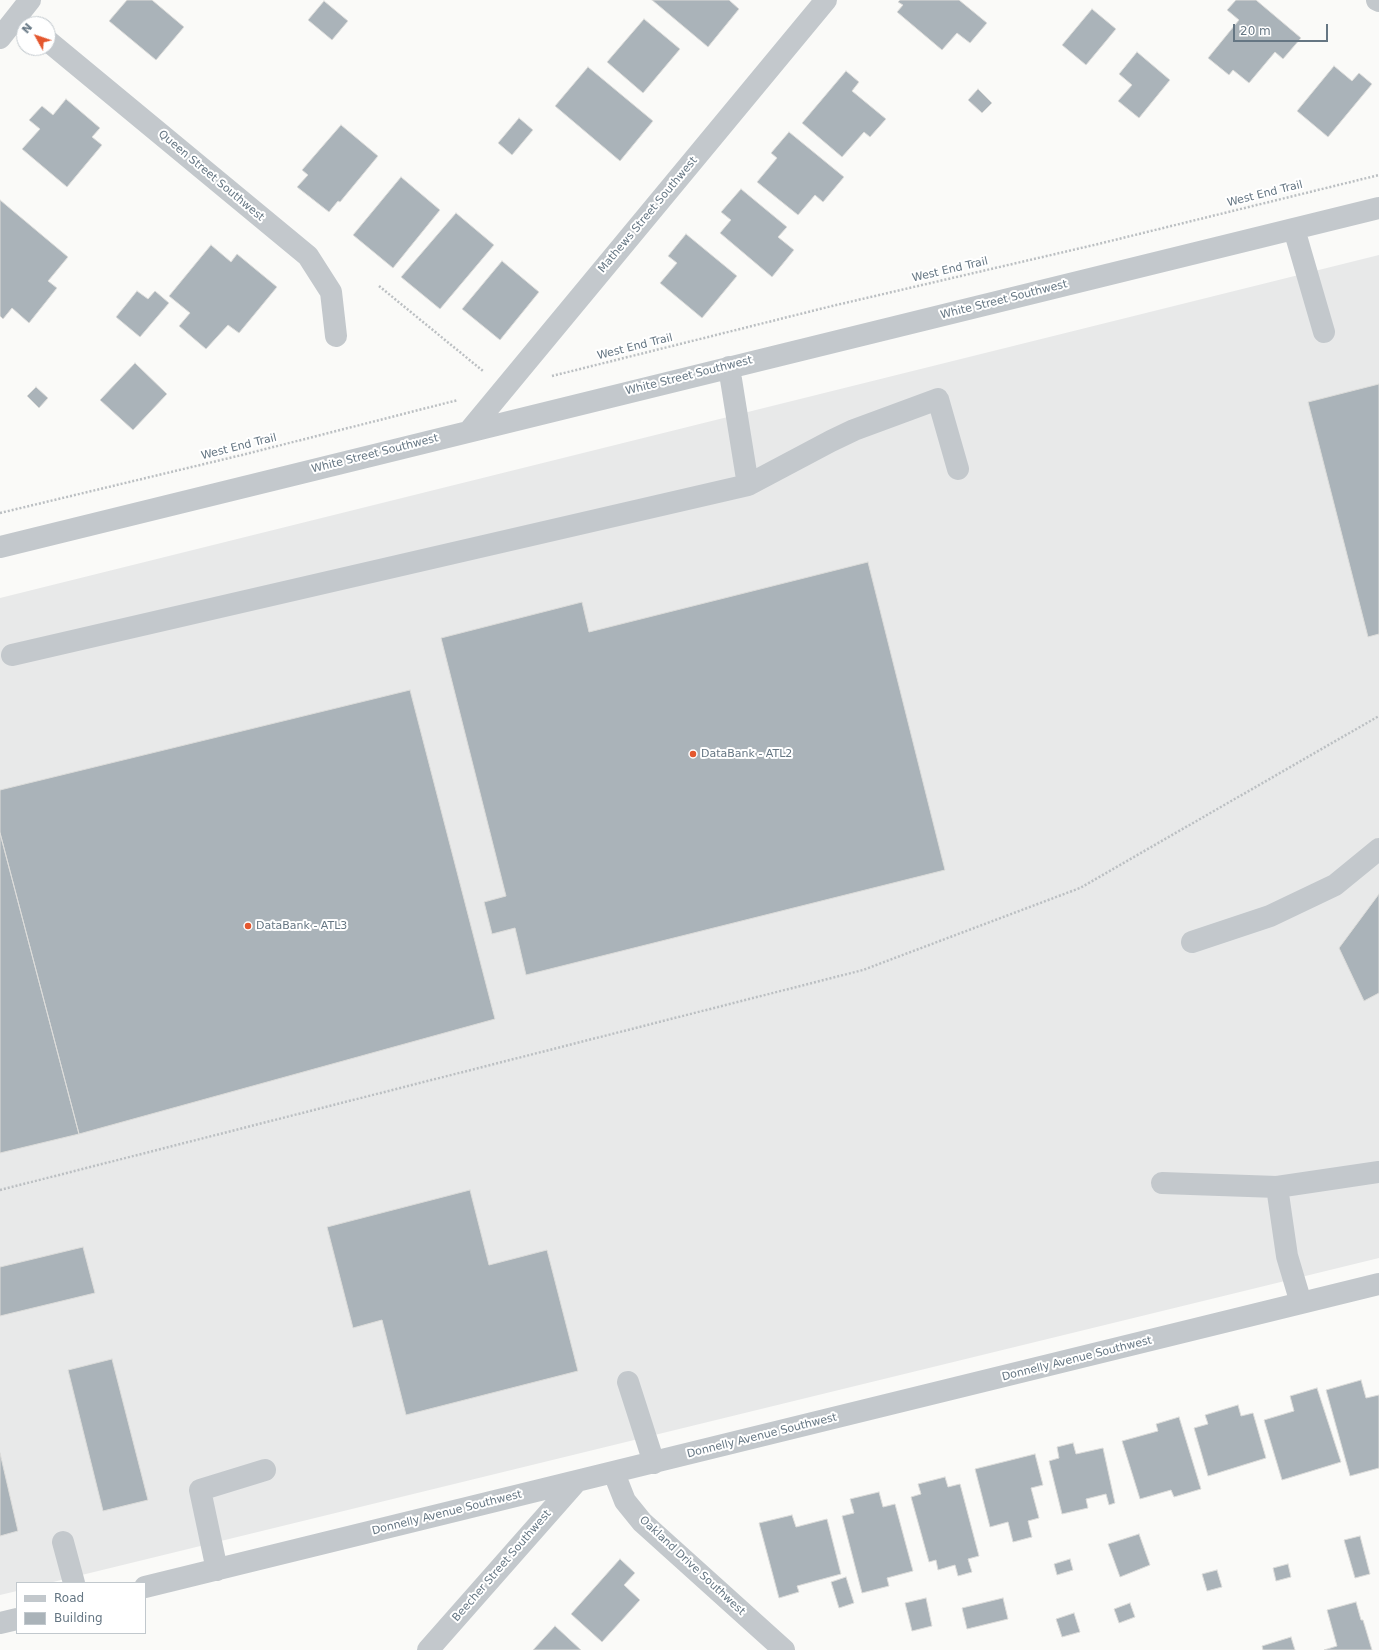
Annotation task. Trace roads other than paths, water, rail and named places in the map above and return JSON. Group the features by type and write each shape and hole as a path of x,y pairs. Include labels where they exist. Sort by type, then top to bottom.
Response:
{"street":[{"name":"Mathews Street Southwest","path":"470,430 826,0"},
{"path":"0,38 25,13"},
{"name":"Queen Street Southwest","path":"56,48 308,256 331,292 336,336"},
{"name":"White Street Southwest","path":"0,547 470,430 1379,208"},
{"path":"1294,229 1324,332"},
{"path":"729,367 748,486"},
{"path":"12,655 748,486 854,430 938,400 958,469"},
{"path":"1192,942 1270,916 1335,885 1379,849"},
{"path":"1162,1183 1277,1187 1379,1172"},
{"path":"1277,1187 1287,1256 1301,1303"},
{"name":"Donnelly Avenue Southwest","path":"146,1587 1379,1284"},
{"path":"628,1382 654,1463"},
{"path":"217,1570 200,1490 265,1470"},
{"name":"Oakland Drive Southwest","path":"614,1473 625,1501 642,1522 784,1650"},
{"name":"Beecher Street Southwest","path":"428,1650 577,1481"},
{"path":"63,1542 74,1582"},
{"path":"0,1623 16,1619"}],"place":[{"name":"DataBank - ATL2","path":"693,754"},
{"name":"DataBank - ATL3","path":"248,926"}]}
